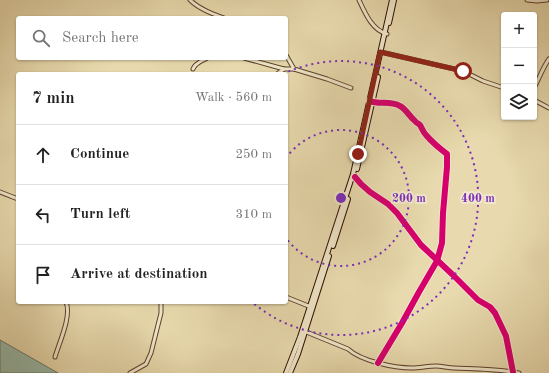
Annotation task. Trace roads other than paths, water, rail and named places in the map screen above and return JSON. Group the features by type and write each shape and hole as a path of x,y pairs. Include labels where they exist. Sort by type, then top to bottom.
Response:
{"main road":[{"path":"311,307 355,177 393,0"},
{"path":"290,373 298,354 311,307 353,174 371,102"},
{"path":"286,373 304,330"}],"street":[{"path":"190,0 194,4 220,16"},
{"path":"359,0 372,24 386,34"},
{"path":"527,0 547,0"},
{"path":"382,52 463,71 501,87"},
{"path":"288,58 294,69"},
{"path":"536,84 549,59"},
{"path":"194,69 194,66 204,60"},
{"path":"251,60 284,69 294,69 351,88"},
{"path":"280,72 284,69"},
{"path":"371,102 399,105 414,121 420,125 427,136 447,154 442,243 437,261 378,363"},
{"path":"537,102 549,108"},
{"path":"355,177 370,192 388,204 397,213 421,245 478,300 490,307 495,313 506,336 513,372"},
{"path":"0,192 16,198"},
{"path":"288,298 311,307"},
{"path":"55,357 68,316 66,304"},
{"path":"130,373 146,364 151,353 157,333 161,313 161,304"},
{"path":"304,330 348,349 354,354 378,363 412,368 437,366 519,373"},
{"path":"412,368 412,373"}]}
